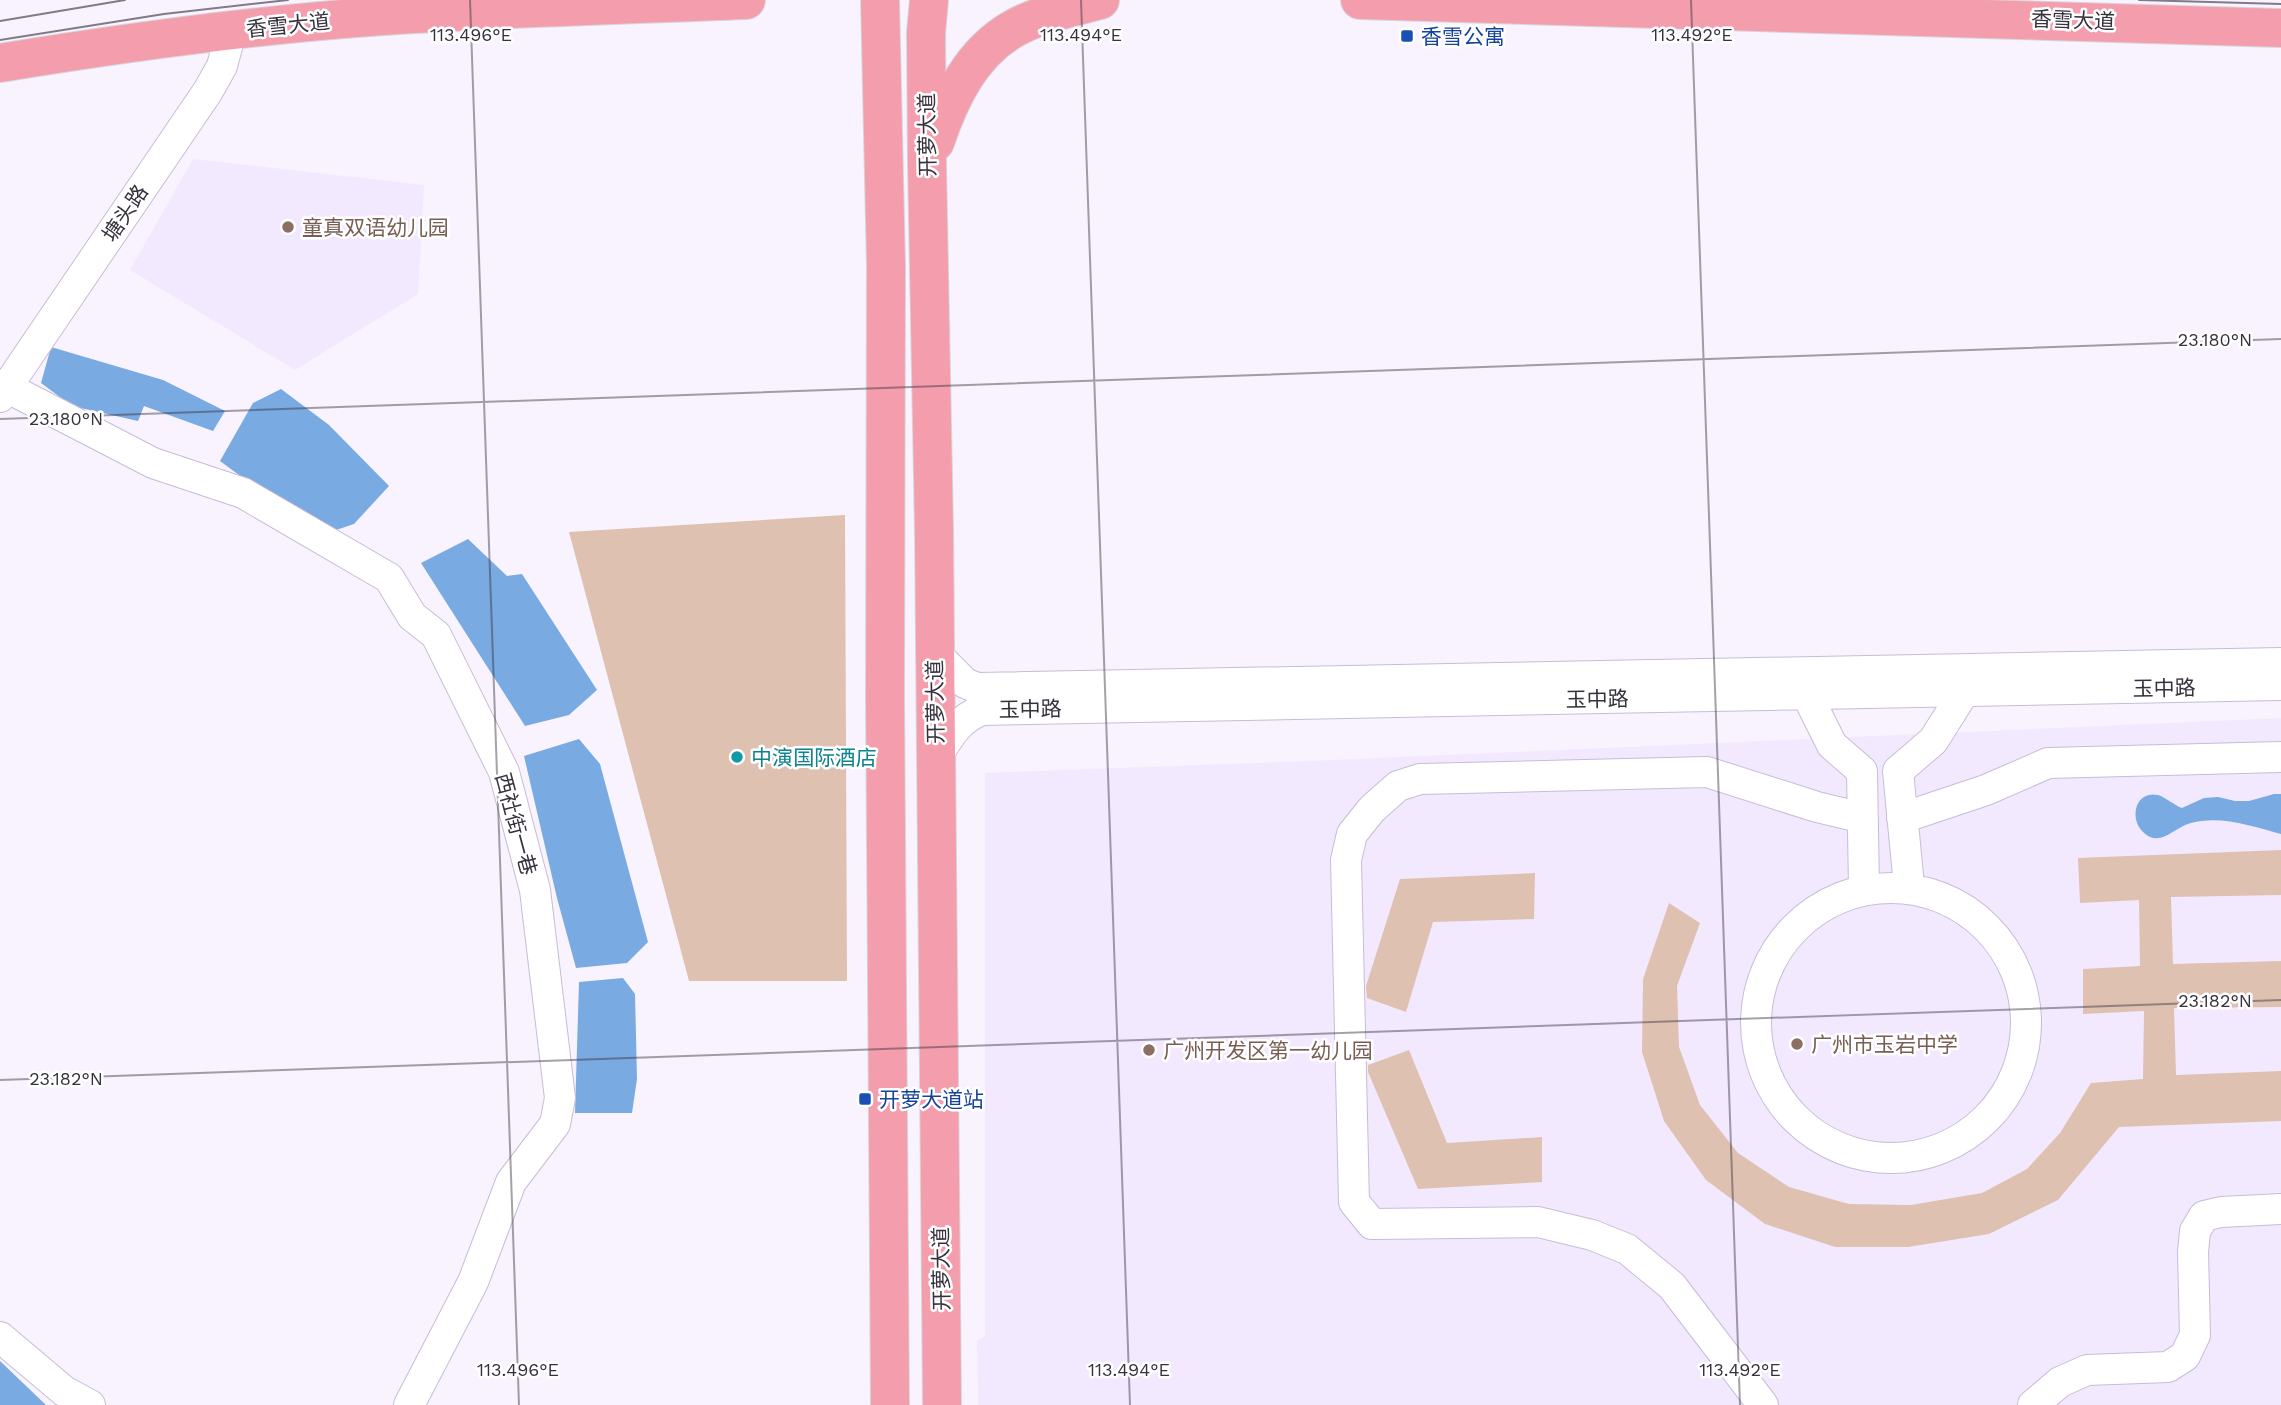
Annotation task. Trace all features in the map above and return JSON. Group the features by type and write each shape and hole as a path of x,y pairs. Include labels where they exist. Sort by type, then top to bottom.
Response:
{"main road":[{"name":"香雪大道","path":"0,63 88,48 366,17 746,0"},
{"name":"开萝大道","path":"880,0 885,239 890,1405"},
{"name":"开萝大道","path":"929,0 926,33 927,164 942,1405"},
{"path":"927,164 946,108 962,79 993,42 1014,28 1100,0"},
{"name":"香雪大道","path":"1360,0 2281,27"},
{"path":"885,239 891,215 900,210 909,215 929,242"}],"street":[{"name":"塘头路","path":"4,392 208,91 222,66 231,32"},
{"name":"西社街一巷","path":"4,392 153,463 243,493 389,578 412,616 436,635 504,772 535,890 560,1098 555,1124 511,1182 473,1282 409,1405"},
{"name":"玉中路","path":"935,653 965,683 977,688 2281,663"},
{"name":"玉中路","path":"936,758 953,730 971,714 982,710 2281,685"},
{"path":"1909,886 1899,771 1933,741 1964,692"},
{"path":"1807,695 1832,745 1861,771 1864,890"},
{"path":"1902,818 1986,790 2048,763 2281,757"},
{"path":"1763,1405 1672,1286 1627,1249 1592,1236 1538,1222 1372,1224 1354,1202 1346,860 1352,834 1373,809 1398,786 1420,779 1707,772 1817,807 1863,818"},
{"path":"1909,886 1949,901 1979,920 2004,947 2020,980 2027,1016 2024,1052 2011,1086 1990,1115 1962,1138 1929,1153 1893,1158 1857,1154 1823,1140 1794,1118 1772,1089 1759,1055 1755,1019 1761,984 1776,951 1800,923 1830,902 1864,890 1909,886"},
{"path":"2033,1405 2060,1382 2087,1370 2168,1367 2185,1356 2195,1335 2193,1252 2195,1231 2204,1216 2221,1212 2281,1209"},
{"path":"0,1337 64,1391 90,1405"}],"shaded area":[{"name":"童真双语幼儿园","path":"193,159 424,185 418,294 295,370 130,270"},
{"name":"广州市玉岩中学","path":"2281,718 2281,1405 978,1405 977,1341 985,1336 985,773"}],"water":[{"path":"51,347 163,380 225,411 213,431 144,406 138,421 72,406 41,383"},
{"path":"281,389 329,425 389,486 354,524 321,535 220,461 253,403"},
{"path":"468,539 507,576 522,574 597,690 569,715 525,726 421,563"},
{"path":"579,739 600,764 648,942 627,963 576,968 524,756"},
{"path":"2281,794 2281,834 2236,822 2213,820 2191,823 2156,838 2143,832 2136,820 2139,801 2150,795 2161,796 2182,808 2204,798 2249,801"},
{"path":"623,978 635,994 637,1079 632,1113 575,1113 579,982"},
{"path":"0,1361 46,1405 0,1405"}],"building":[{"name":"中演国际酒店","path":"845,515 847,981 689,981 569,532"},
{"path":"2281,850 2281,895 2171,897 2173,964 2281,961 2281,1007 2174,1008 2176,1075 2281,1071 2281,1121 2119,1127 2058,1200 1989,1234 1908,1247 1835,1247 1765,1224 1706,1180 1664,1121 1642,1052 1643,979 1669,903 1700,923 1677,986 1679,1047 1700,1105 1738,1153 1789,1187 1849,1204 1911,1205 1982,1193 2027,1169 2060,1133 2091,1083 2143,1079 2144,1011 2083,1014 2083,969 2140,966 2139,900 2080,903 2078,858"},
{"path":"1535,873 1534,919 1433,922 1406,1012 1367,998 1366,986 1400,879"},
{"path":"1409,1050 1447,1143 1542,1137 1542,1182 1418,1189 1368,1072 1368,1065"}],"tram line":[{"path":"0,21 125,0"},
{"path":"0,40 164,14 288,0"},
{"path":"2139,0 2281,4"}],"place":[{"name":"香雪公寓","path":"1407,36"},
{"name":"童真双语幼儿园","path":"288,227"},
{"name":"中演国际酒店","path":"737,757"},
{"name":"广州市玉岩中学","path":"1797,1044"},
{"name":"广州开发区第一幼儿园","path":"1149,1050"},
{"name":"开萝大道站","path":"865,1099"}]}
